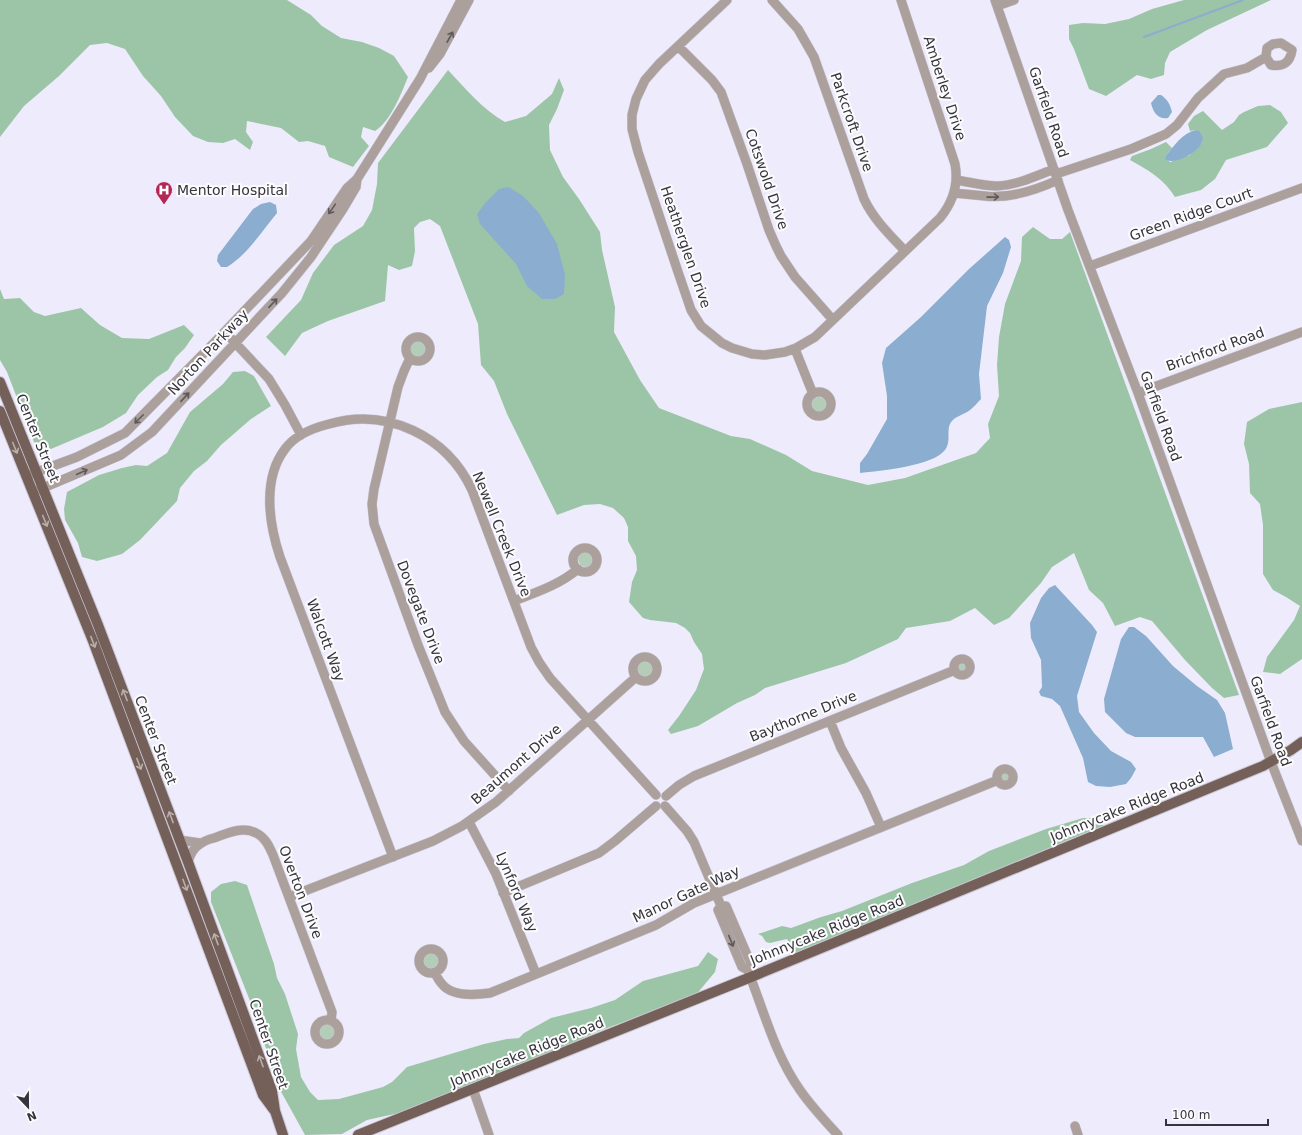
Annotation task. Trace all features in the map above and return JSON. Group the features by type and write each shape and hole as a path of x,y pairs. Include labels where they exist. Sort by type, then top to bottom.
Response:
{"main road":[{"name":"Center Street","path":"0,382 64,538 188,862 272,1091 275,1111 284,1135"},
{"name":"Center Street","path":"0,412 93,641 263,1095 275,1111"},
{"path":"53,543 64,538"},
{"name":"Johnnycake Ridge Road","path":"358,1135 473,1089 749,974 1272,762 1302,742"}],"street":[{"name":"Norton Parkway","path":"420,80 460,0"},
{"name":"Norton Parkway","path":"26,476 77,457 125,433 225,332 311,241 347,188 357,179 412,92 440,54 469,0"},
{"path":"678,46 726,0"},
{"name":"Parkcroft Drive","path":"772,0 798,29 814,57 864,199 870,211 905,251"},
{"name":"Amberley Drive","path":"901,0 955,164 955,186"},
{"path":"996,3 1014,0"},
{"name":"Garfield Road","path":"996,3 1056,174 1302,841"},
{"name":"Heatherglen Drive","path":"678,46 645,80 636,99 632,130 691,310 701,326 722,343 742,352 765,355 795,349 814,337 940,218 952,201 955,186"},
{"name":"Cotswold Drive","path":"678,46 712,80 721,92 769,230 776,246 795,277 833,320"},
{"path":"955,186 986,197 1009,196 1032,190 1056,174 1166,134 1177,125 1198,98 1224,74 1247,68 1266,57"},
{"name":"Norton Parkway","path":"33,492 121,455 152,432 282,293 311,257 356,187 357,179"},
{"name":"Green Ridge Court","path":"1090,266 1302,188"},
{"path":"225,332 269,379 286,405 301,435"},
{"name":"Brichford Road","path":"1138,393 1302,332"},
{"path":"795,349 813,394"},
{"name":"Dovegate Drive","path":"410,358 398,387 373,495 372,509 376,529 445,712 464,741 509,791"},
{"name":"Newell Creek Drive","path":"301,435 320,426 349,420 367,419 389,421 413,430 430,439 450,457 463,472 472,490 531,647 539,662 550,678 656,795"},
{"name":"Walcott Way","path":"301,435 285,448 273,474 270,495 272,523 276,544 393,857"},
{"path":"514,601 553,585 569,576 578,568"},
{"name":"Baythorne Drive","path":"666,796 679,785 694,776 955,670"},
{"name":"Beaumont Drive","path":"289,896 433,841 469,822 487,810 509,791 636,677"},
{"path":"830,721 841,748 866,793 881,827"},
{"name":"Manor Gate Way","path":"435,973 448,990 464,994 490,993 656,925 685,908 716,894 998,780"},
{"path":"503,893 600,853 660,806 667,802 666,796 662,794 656,795 654,801 660,806 687,831 694,842 721,906 718,910 742,967 749,974 772,1034 793,1078 806,1098 836,1135"},
{"name":"Lynford Way","path":"469,822 490,862 536,974"},
{"name":"Overton Drive","path":"179,840 200,843 238,830 245,830 258,834 267,842 289,896 332,1012 331,1021"},
{"path":"188,862 191,853 200,843"},
{"path":"473,1089 489,1135"},
{"path":"1075,1126 1078,1135"}],"green space":[{"path":"0,0 287,0 311,15 322,26 341,38 362,42 379,48 394,56 408,77 395,107 381,127 375,131 363,127 361,137 369,146 353,167 329,157 325,146 308,141 299,142 281,128 247,121 246,132 253,142 250,150 235,139 223,143 208,142 193,136 175,117 161,96 143,76 125,49 107,43 90,45 59,76 24,106 0,137"},
{"path":"1184,0 1271,0 1207,30 1170,52 1165,63 1164,75 1151,79 1137,75 1106,96 1089,89 1069,39 1069,25 1083,23 1105,24 1129,19 1152,9"},
{"path":"448,70 482,105 505,122 526,116 552,94 559,78 564,90 549,125 550,150 563,177 600,232 602,250 615,307 614,332 640,380 659,408 731,436 750,439 786,455 812,471 868,485 905,478 976,453 990,438 988,424 999,396 997,365 999,337 1005,304 1021,261 1022,237 1033,227 1050,239 1062,239 1070,232 1239,695 1224,698 1212,688 1185,660 1152,621 1140,617 1115,626 1103,603 1089,590 1074,553 1052,567 1041,583 1009,618 994,625 975,608 950,621 906,628 898,639 846,663 765,688 698,726 671,734 668,730 696,690 704,669 702,654 690,633 685,628 676,623 643,618 629,602 632,582 637,570 636,556 628,541 628,527 624,518 613,508 600,504 584,505 557,515 507,414 494,381 481,365 478,324 440,226 430,219 420,222 414,228 415,251 412,266 399,270 388,265 385,301 328,321 302,333 285,356 266,337 301,300 313,273 334,245 363,226 372,210 377,184 378,163"},
{"path":"1270,105 1281,112 1288,123 1267,147 1226,160 1215,179 1201,190 1175,197 1161,180 1130,160 1132,156 1166,142 1172,148 1165,157 1170,162 1190,155 1196,130 1190,131 1188,124 1194,116 1203,111 1222,130 1234,122 1239,115 1244,112 1258,106"},
{"path":"0,289 4,299 20,298 34,312 45,316 81,308 100,325 122,338 149,339 184,325 194,335 185,348 176,357 168,370 157,377 138,395 126,413 103,427 51,449 40,446 34,442 7,372 0,360"},
{"path":"418,341 425,346 426,349 421,356 418,357 411,352 410,349 415,342"},
{"path":"245,371 254,376 271,406 251,419 221,445 207,461 194,471 180,488 177,501 140,540 122,554 97,561 82,557 78,543 65,520 64,509 67,492 99,475 136,465 147,466 167,453 190,412 223,384 233,372"},
{"path":"816,397 822,397 827,402 825,411 822,413 816,413 811,408 811,402"},
{"path":"1302,402 1302,659 1280,674 1263,672 1267,657 1294,620 1300,606 1273,590 1263,574 1263,525 1260,504 1250,493 1249,464 1244,444 1247,422 1269,409"},
{"path":"586,551 593,556 594,559 589,566 586,567 579,562 578,559 583,552"},
{"path":"645,661 652,666 653,669 648,676 645,677 638,672 637,669 642,662"},
{"path":"960,663 964,663 966,667 964,671 960,671 958,669 958,665"},
{"path":"1006,772 1011,777 1006,782 1001,777"},
{"path":"1083,818 1097,818 1101,821 1105,829 919,902 886,918 797,954 787,939 770,943 766,942 762,936 758,934 782,926 791,928 842,911 912,883 964,865 989,851 1046,829"},
{"path":"235,881 247,885 274,964 277,978 285,994 298,1034 296,1049 301,1077 310,1092 318,1100 339,1099 383,1087 392,1082 407,1067 484,1044 519,1038 524,1033 551,1018 591,1008 615,1000 643,981 698,966 708,952 718,959 715,972 695,996 596,1032 555,1051 399,1113 367,1120 342,1134 305,1135 279,1088 252,1006 211,902 211,892 221,884"},
{"path":"431,953 437,955 439,961 437,967 431,969 425,967 423,961 425,955"},
{"path":"327,1024 333,1026 335,1032 333,1038 327,1040 321,1038 319,1032 321,1026"}],"water":[{"path":"1158,95 1161,95 1169,104 1172,112 1168,118 1159,117 1153,109 1151,103"},
{"path":"1196,130 1200,132 1203,138 1196,150 1179,160 1166,160 1165,157 1179,140"},
{"path":"509,187 523,196 539,213 557,244 565,275 564,294 555,299 542,299 527,286 516,264 480,224 477,214 486,202 499,189"},
{"path":"270,202 276,205 277,213 241,256 227,267 221,267 217,261 218,255 253,209 261,204"},
{"path":"1005,237 1009,240 1011,247 1003,273 987,306 979,374 981,399 970,410 952,421 949,427 947,446 939,456 906,467 860,473 860,463 867,454 887,419 887,396 882,363 886,348 921,317 969,269"},
{"path":"1055,585 1097,632 1077,696 1079,712 1094,733 1111,751 1131,762 1136,769 1126,784 1110,787 1096,786 1088,782 1083,758 1060,706 1052,699 1041,696 1039,692 1042,687 1041,660 1031,638 1030,623 1041,598 1049,588"},
{"path":"1129,627 1134,627 1146,636 1173,666 1217,700 1225,713 1233,749 1214,757 1203,737 1135,737 1126,733 1105,712 1104,699 1121,639"}],"waterway":[{"path":"1144,37 1243,0"}],"place":[{"name":"Mentor Hospital","path":"164,205"}]}
